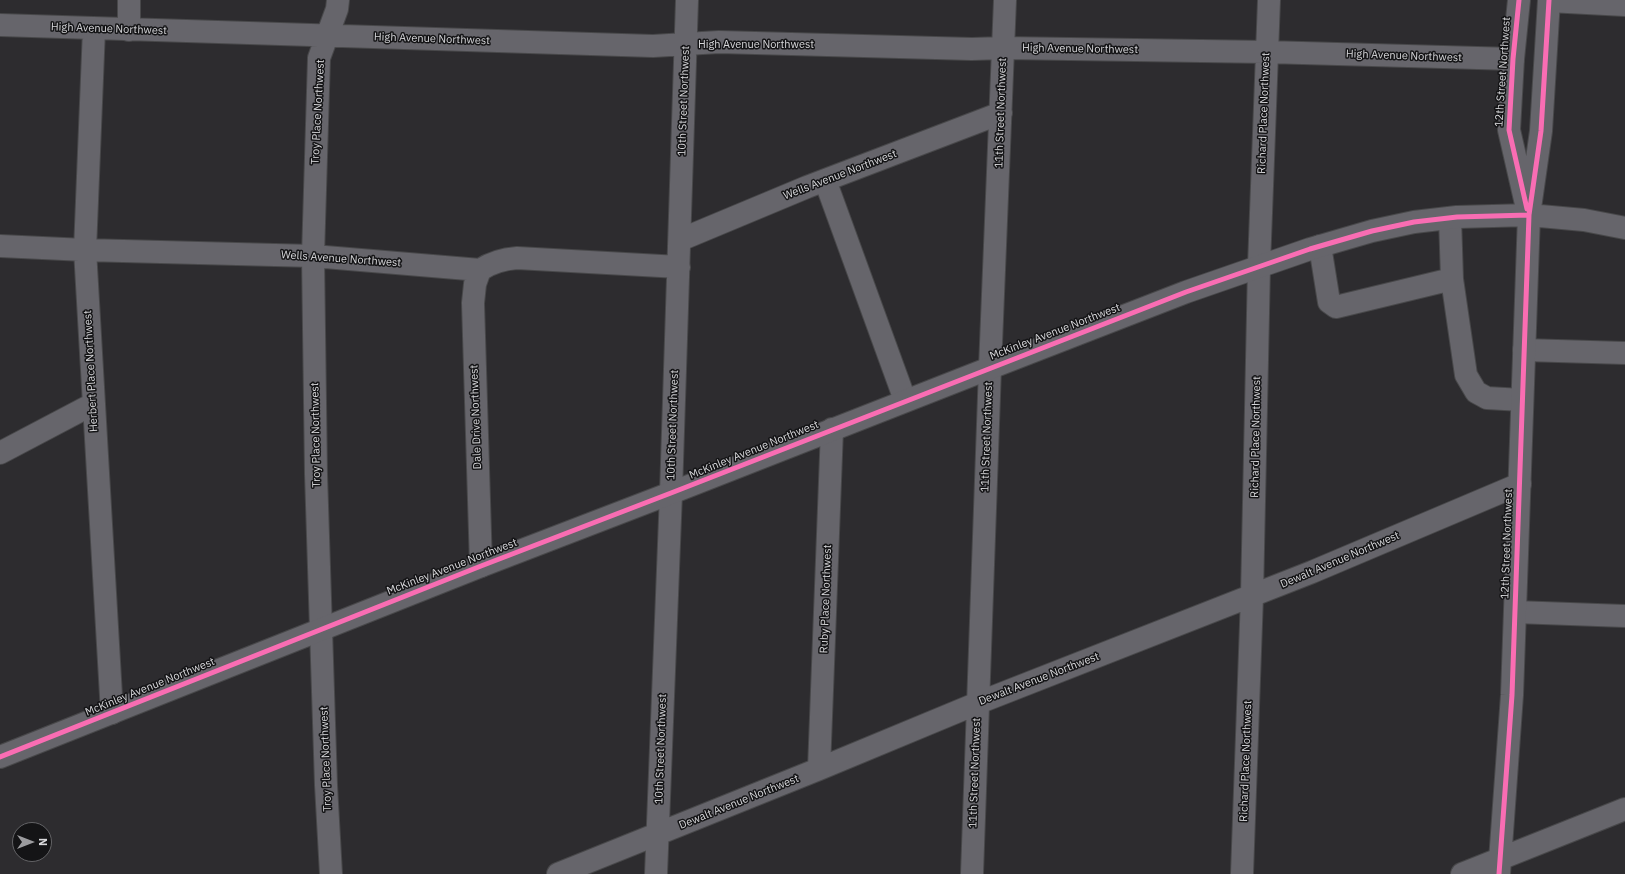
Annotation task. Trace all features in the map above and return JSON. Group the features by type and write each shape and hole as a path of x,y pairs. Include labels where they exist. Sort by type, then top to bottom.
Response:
{"street":[{"path":"128,30 129,0"},
{"name":"Troy Place Northwest","path":"331,874 326,785 316,466 313,256 319,58 337,9 338,0"},
{"name":"10th Street Northwest","path":"656,874 680,240 687,0"},
{"name":"11th Street Northwest","path":"972,874 1005,0"},
{"name":"Richard Place Northwest","path":"1242,874 1252,596 1259,266 1269,0"},
{"name":"12th Street Northwest","path":"1518,0 1509,130 1529,215"},
{"path":"1549,1 1625,4"},
{"name":"12th Street Northwest","path":"1500,866 1512,695 1529,215 1541,131 1549,1"},
{"name":"High Avenue Northwest","path":"0,25 645,46 686,45 719,42 972,49 1004,48 1267,52 1513,59"},
{"name":"Herbert Place Northwest","path":"94,29 85,250 112,713"},
{"name":"Wells Avenue Northwest","path":"680,240 824,180 1001,114"},
{"path":"824,180 905,400"},
{"name":"McKinley Avenue Northwest","path":"0,757 905,400 1186,292 1320,246 1372,231 1414,222 1450,218 1529,215 1584,220 1625,228"},
{"path":"1450,218 1452,279 1466,375 1476,392 1487,398 1522,400"},
{"name":"Wells Avenue Northwest","path":"0,246 85,250 313,256 480,270"},
{"path":"1320,246 1329,302 1336,307 1452,279"},
{"path":"480,270 490,263 504,259 518,258 679,267"},
{"name":"Dale Drive Northwest","path":"480,270 475,284 473,303 481,566"},
{"path":"1524,350 1625,353"},
{"path":"0,453 93,404"},
{"name":"Ruby Place Northwest","path":"819,769 832,429"},
{"name":"Dewalt Avenue Northwest","path":"558,874 978,703 1312,572 1520,484"},
{"path":"1515,612 1625,616"},
{"path":"1462,874 1500,866 1625,809"}],"cycle path":[{"path":"1519,0 1513,59 1509,130 1527,209"},
{"path":"1499,874 1512,695 1529,215 1541,131 1549,0"},
{"path":"0,757 481,566 1186,292 1310,249 1372,231 1414,222 1457,217 1529,215"}]}
